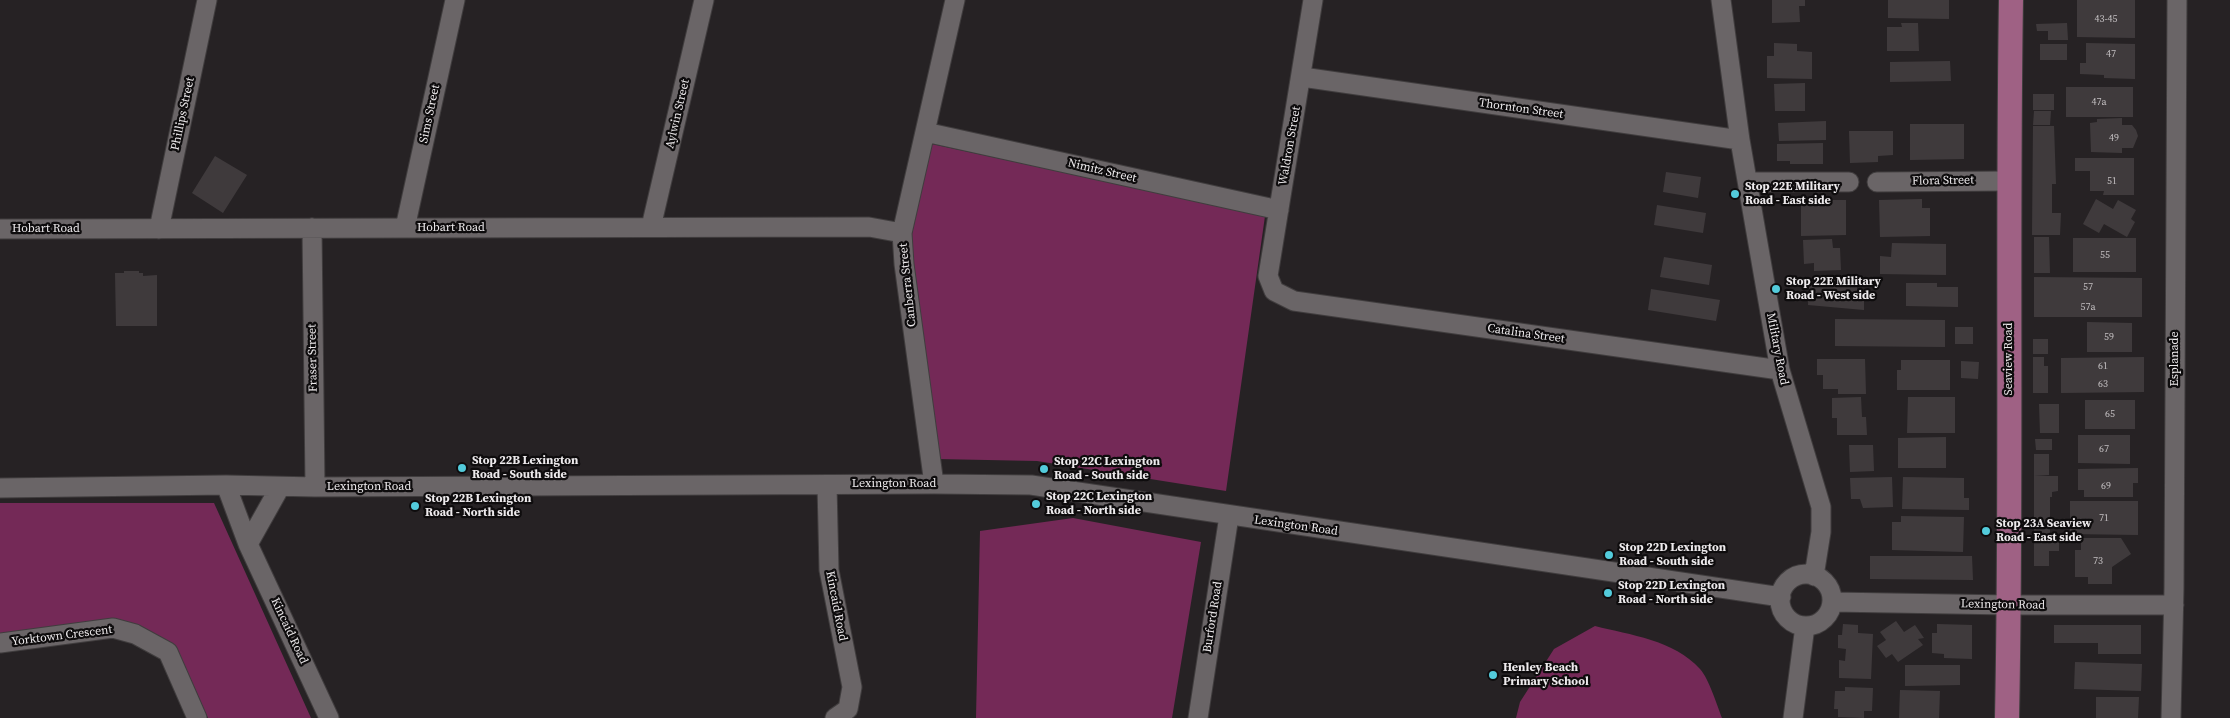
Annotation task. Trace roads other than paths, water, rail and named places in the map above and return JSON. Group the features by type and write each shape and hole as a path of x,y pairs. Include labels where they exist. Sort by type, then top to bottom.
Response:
{"main road":[{"name":"Seaview Road","path":"2007,718 2011,0"}],"street":[{"name":"Phillips Street","path":"159,228 207,0"},
{"name":"Sims Street","path":"405,228 455,0"},
{"name":"Aylwin Street","path":"651,227 704,0"},
{"name":"Canberra Street","path":"934,484 904,264 902,233 955,0"},
{"name":"Waldron Street","path":"1274,290 1268,276 1302,77 1313,0"},
{"name":"Military Road","path":"1721,0 1740,140 1780,370 1821,507 1822,532 1814,576"},
{"name":"Esplanade","path":"2171,718 2174,605 2177,0"},
{"name":"Thornton Street","path":"1302,77 1740,140"},
{"name":"Nimitz Street","path":"924,132 1279,210"},
{"name":"Flora Street","path":"1877,182 2009,180"},
{"path":"1749,186 1750,182 1849,182"},
{"name":"Hobart Road","path":"0,229 870,227 902,233"},
{"name":"Fraser Street","path":"312,228 314,488"},
{"name":"Catalina Street","path":"1274,290 1294,302 1780,370"},
{"name":"Lexington Road","path":"0,488 226,485 314,488 1031,485 1781,597"},
{"name":"Kincaid Road","path":"226,485 248,544 329,718"},
{"name":"Kincaid Road","path":"827,485 829,570 852,687 848,709 835,718"},
{"path":"248,544 280,487"},
{"name":"Burford Road","path":"1198,718 1229,516"},
{"path":"1803,575 1814,576 1827,585 1832,602 1829,614 1824,619 1816,624 1805,626 1796,624 1784,614 1781,606 1781,597 1788,582 1803,575"},
{"name":"Lexington Road","path":"1832,602 2174,605"},
{"path":"1793,718 1805,626"},
{"name":"Yorktown Crescent","path":"0,644 113,628 135,634 168,652 197,718"}],"place":[{"name":"Stop 22E Military Road - East side","path":"1735,194"},
{"name":"Stop 22E Military Road - West side","path":"1776,289"},
{"name":"Stop 22B Lexington Road - South side","path":"462,468"},
{"name":"Stop 22C Lexington Road - South side","path":"1044,469"},
{"name":"Stop 22C Lexington Road - North side","path":"1036,504"},
{"name":"Stop 22B Lexington Road - North side","path":"415,506"},
{"name":"Stop 23A Seaview Road - East side","path":"1986,531"},
{"name":"Stop 22D Lexington Road - South side","path":"1609,555"},
{"name":"Stop 22D Lexington Road - North side","path":"1608,593"},
{"name":"Henley Beach Primary School","path":"1493,675"}]}
